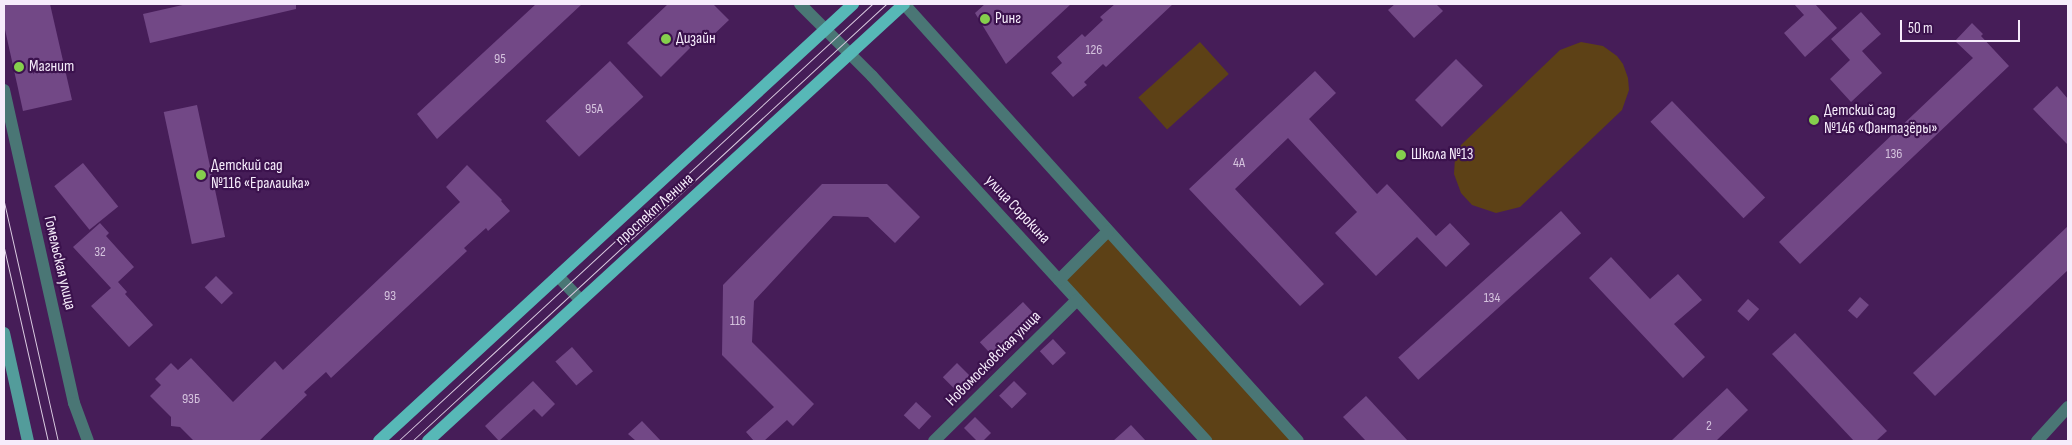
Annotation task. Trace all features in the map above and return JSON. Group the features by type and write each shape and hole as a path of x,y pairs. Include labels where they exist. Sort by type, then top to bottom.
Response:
{"main road":[{"name":"проспект Ленина","path":"379,441 853,4"},
{"name":"проспект Ленина","path":"428,441 904,4"}],"street":[{"name":"улица Сорокина","path":"800,4 850,54 1205,441"},
{"path":"904,4 1298,441"},
{"name":"Гомельская улица","path":"4,90 74,403 88,441"},
{"path":"1059,280 1108,231"},
{"path":"558,276 580,300"},
{"name":"Новомосковская улица","path":"934,441 1077,300"},
{"path":"4,333 28,441"},
{"path":"2037,441 2068,407"}],"shaded area":[{"path":"1200,42 1229,74 1167,129 1138,98"},
{"path":"1581,42 1603,46 1617,56 1623,64 1628,78 1629,90 1622,110 1520,207 1496,213 1472,205 1461,193 1454,174 1455,158 1461,145 1560,50"},
{"path":"1108,231 1298,441 1207,441 1059,280"}],"building":[{"path":"4,4 50,4 72,100 23,111 4,25"},
{"path":"187,4 296,4 296,9 150,43 143,14"},
{"path":"536,4 582,4 437,139 417,114"},
{"name":"Дизайн","path":"668,4 713,4 729,20 707,41 702,36 661,77 627,43"},
{"path":"985,4 1071,4 1006,64 975,13"},
{"path":"1115,4 1173,4 1106,67 1103,64 1084,82 1087,85 1073,97 1051,73 1062,63 1057,57 1082,34 1085,37 1103,20 1100,17"},
{"path":"1395,4 1436,4 1443,11 1414,38 1388,10"},
{"path":"1794,4 1815,4 1837,28 1805,57 1784,33 1804,15"},
{"path":"1861,12 1881,34 1862,51 1882,73 1851,102 1830,79 1850,60 1831,39"},
{"path":"1972,23 1983,34 1981,36 2009,66 1800,264 1779,242 1973,58 1955,41"},
{"path":"1456,59 1483,86 1442,127 1415,100"},
{"path":"610,61 643,97 579,157 546,121"},
{"path":"1315,71 1336,93 1309,119 1377,194 1387,184 1436,236 1450,223 1470,244 1446,267 1417,237 1376,276 1335,233 1357,212 1288,138 1235,189 1324,284 1300,306 1189,189"},
{"path":"2057,86 2068,99 2068,145 2033,109"},
{"path":"1672,101 1765,197 1744,218 1650,122"},
{"path":"197,105 225,237 192,244 164,112"},
{"path":"83,163 118,207 89,230 54,186"},
{"path":"467,165 502,200 510,211 488,231 486,228 464,248 467,251 331,378 326,372 304,392 307,395 259,441 194,441 180,427 171,426 171,417 150,396 161,385 155,379 171,363 178,370 191,358 233,402 275,361 283,370 460,202 446,187"},
{"path":"822,184 887,184 920,217 895,243 868,217 833,216 754,301 752,342 814,404 793,426 787,420 764,441 754,441 746,432 774,407 722,355 723,285"},
{"path":"1561,211 1581,233 1418,380 1398,358"},
{"path":"100,223 109,233 106,236 134,267 118,282 127,292 125,294 153,325 129,347 91,306 111,288 73,247"},
{"path":"2068,226 2068,270 1935,396 1913,373"},
{"path":"1611,257 1650,299 1678,274 1702,300 1674,324 1705,357 1683,378 1589,278"},
{"path":"216,276 233,293 222,304 205,287"},
{"path":"1860,297 1869,305 1857,318 1848,310"},
{"path":"1748,299 1759,309 1748,321 1737,311"},
{"path":"1023,302 1038,318 995,358 980,342"},
{"path":"1795,333 1887,431 1876,441 1854,441 1772,354"},
{"path":"1053,339 1066,353 1053,365 1040,351"},
{"path":"572,347 593,371 576,386 555,361"},
{"path":"957,363 973,379 959,393 943,377"},
{"path":"533,381 555,404 542,417 534,409 499,441 485,426"},
{"path":"1014,381 1027,394 1012,409 999,396"},
{"path":"1727,388 1748,410 1716,441 1671,441"},
{"path":"1366,396 1408,441 1366,441 1343,417"},
{"path":"916,402 931,416 919,429 904,415"},
{"path":"975,417 991,433 983,441 977,441 964,428"},
{"path":"642,421 661,441 636,441 628,434"},
{"path":"1131,425 1146,441 1113,441"}],"tram line":[{"path":"398,441 872,4"},
{"path":"412,441 886,4"},
{"path":"4,202 58,441"},
{"path":"4,248 48,441"}],"place":[{"name":"Ринг","path":"985,19"},
{"name":"Дизайн","path":"666,39"},
{"name":"Магнит","path":"19,67"},
{"name":"Детский сад №146 «Фантазёры»","path":"1814,120"},
{"name":"Школа №13","path":"1401,155"},
{"name":"Детский сад №116 «Ералашка»","path":"201,175"}]}
